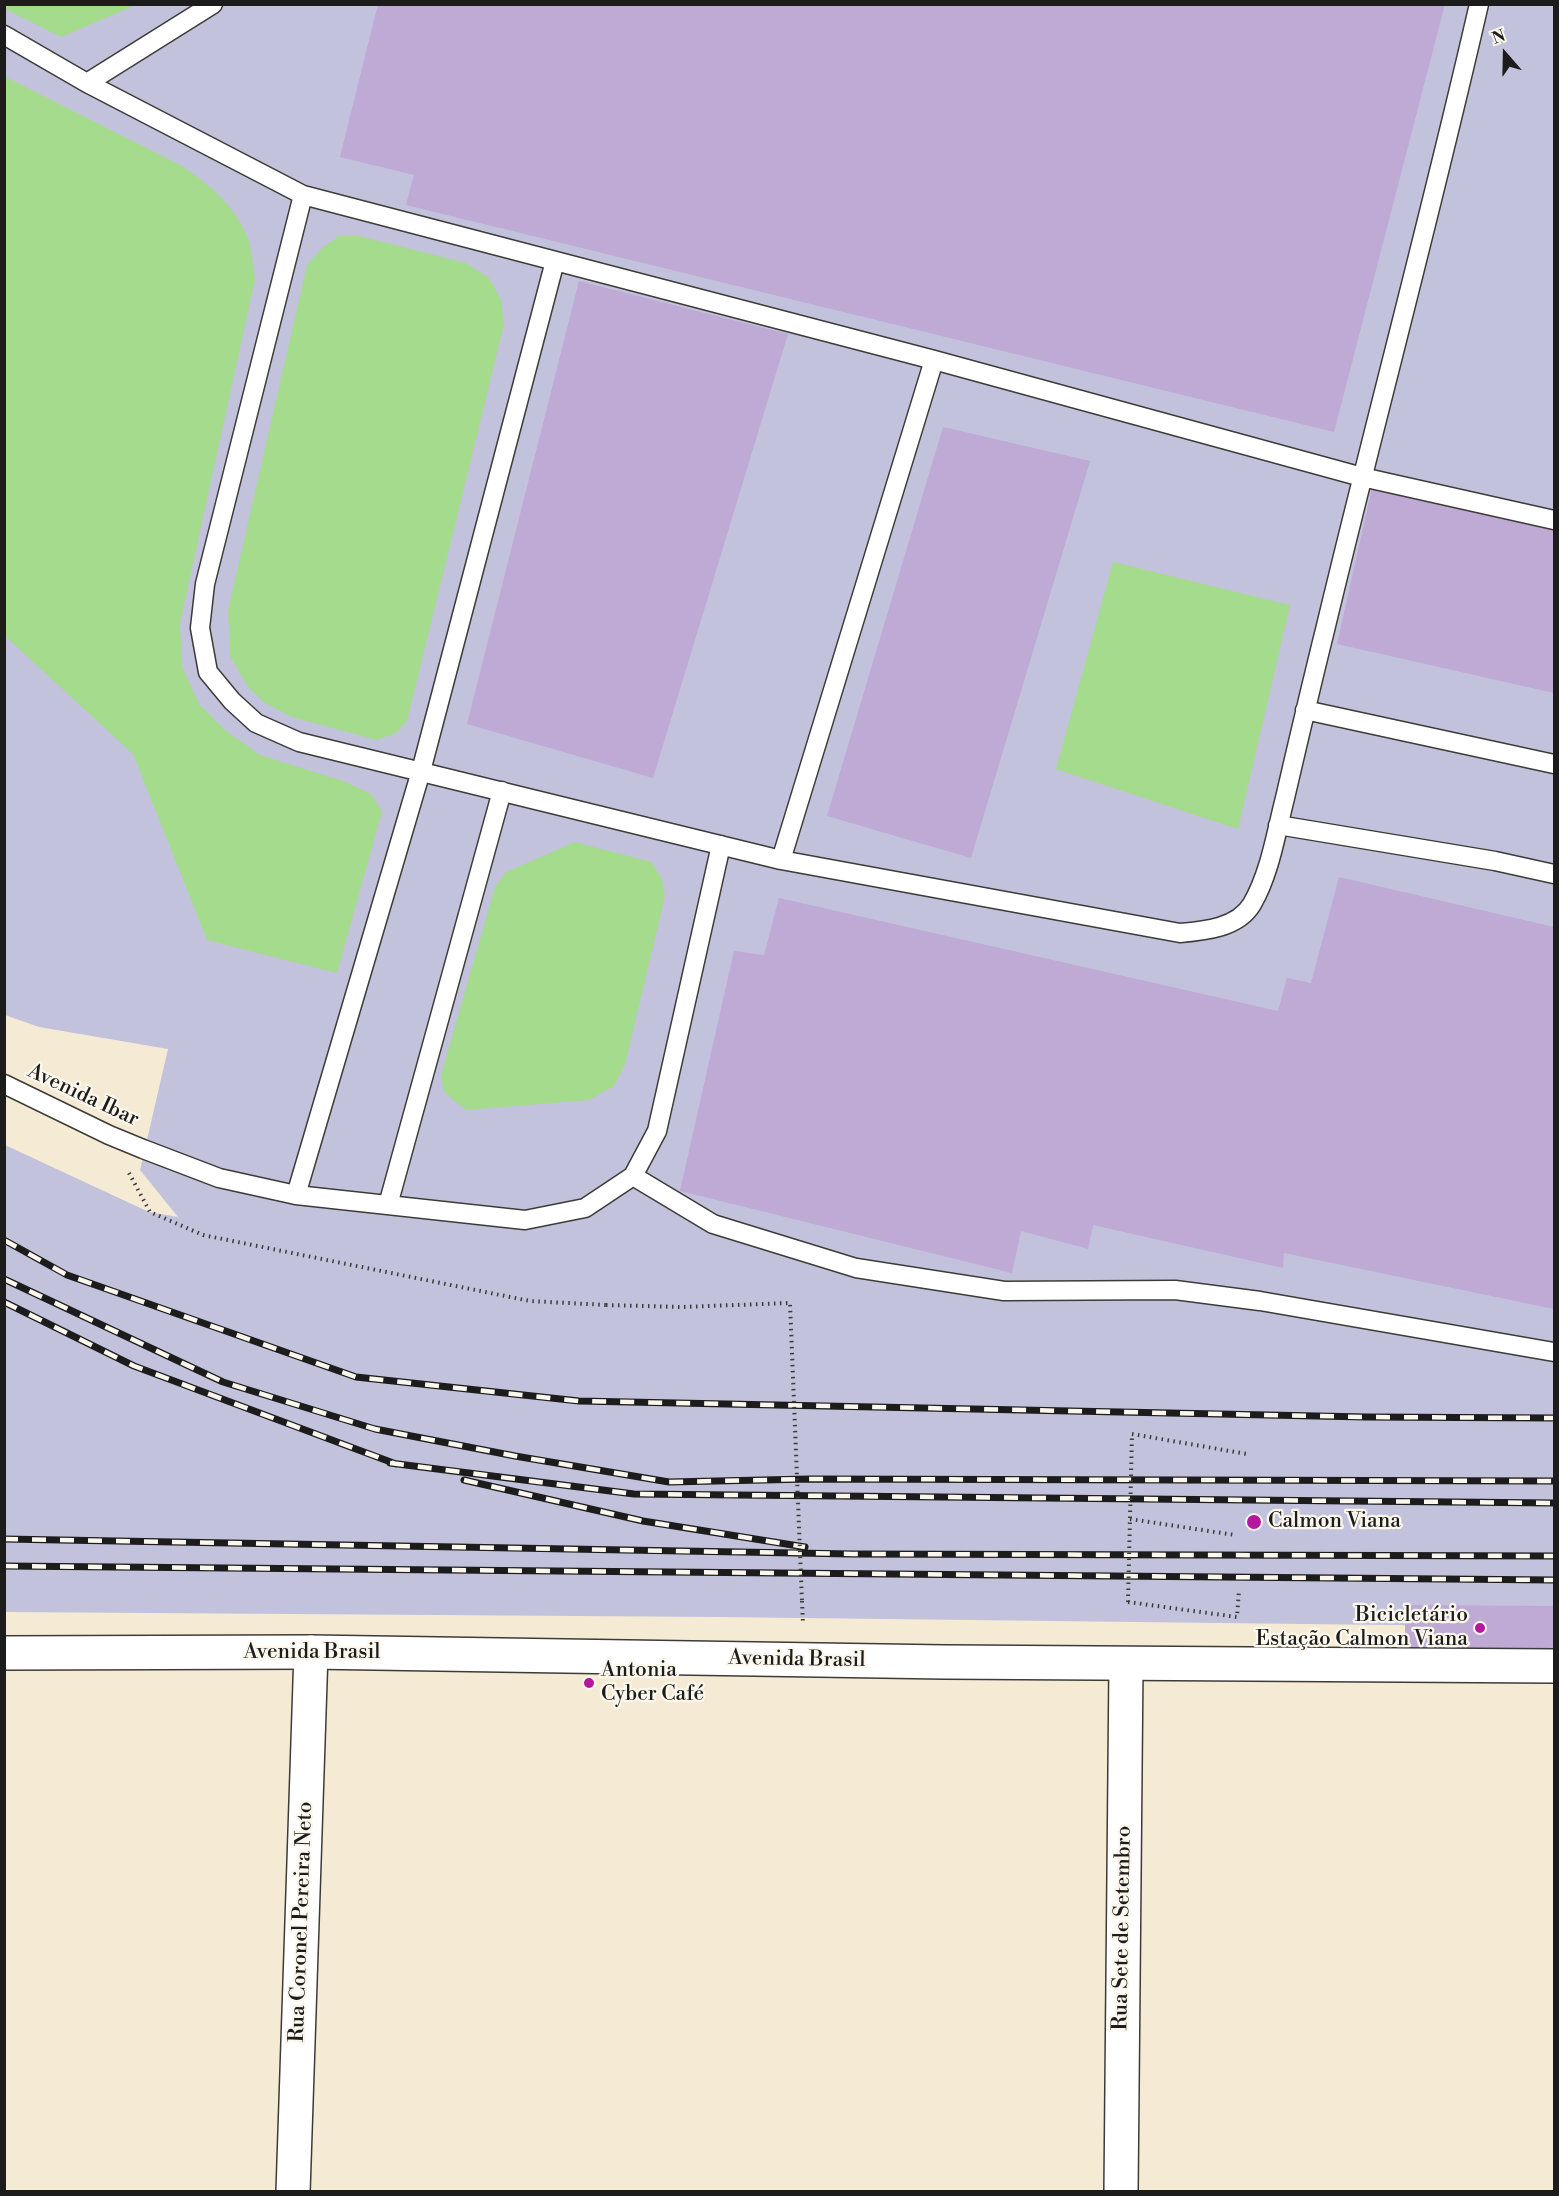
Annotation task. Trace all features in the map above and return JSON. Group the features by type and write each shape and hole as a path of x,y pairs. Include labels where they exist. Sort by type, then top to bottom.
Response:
{"main road":[{"name":"Avenida Brasil","path":"4,1653 311,1652 1126,1664 1554,1666"},
{"name":"Rua Coronel Pereira Neto","path":"293,2192 311,1652"},
{"name":"Rua Sete de Setembro","path":"1121,2192 1126,1664"}],"lane":[{"path":"87,83 213,4"},
{"path":"303,195 205,584 200,628 208,672 232,701 256,723 298,742 781,860 1180,933 1204,931 1222,927 1250,907 1262,884 1362,477 1441,169 1479,4"},
{"path":"4,35 87,83 303,195 934,360 1362,477 1554,520"},
{"path":"296,1195 422,771 555,261"},
{"path":"781,860 934,360"},
{"path":"1305,710 1554,764"},
{"path":"388,1205 502,791"},
{"path":"1278,825 1496,861 1554,874"},
{"path":"721,845 657,1131 633,1176 713,1224 856,1268 1004,1291 1175,1290 1260,1301 1554,1352"},
{"name":"Avenida Ibar","path":"4,1084 109,1136 219,1178 296,1195 525,1220 585,1208 633,1176"}],"path":[{"path":"109,1136 150,1212 203,1235 530,1301 681,1307 790,1303 802,1601"},
{"path":"1239,1590 1237,1617 1128,1602 1132,1434 1247,1455"},
{"path":"1130,1519 1235,1535"}],"shaded area":[{"path":"5,5 1554,5 1554,1627 717,1617 5,1612 5,1145 149,1212 178,1217 140,1170 168,1049 39,1027 5,1015"}],"green space":[{"path":"4,5 136,5 61,37 5,9"},
{"path":"4,76 182,166 222,198 238,218 249,242 255,279 180,623 182,666 199,704 226,731 260,755 343,781 371,794 382,811 337,973 207,940 133,754 5,636"},
{"path":"339,236 359,236 466,263 489,278 501,300 504,324 407,721 396,733 377,740 292,717 265,703 248,687 230,656 228,610 307,265 323,247"},
{"path":"1113,562 1290,605 1238,829 1056,769"},
{"path":"575,842 651,862 662,879 665,896 625,1064 614,1086 589,1100 466,1110 444,1092 441,1075 495,887 506,872"}],"building":[{"path":"378,4 1445,4 1334,432 406,205 414,175 340,157"},
{"path":"579,281 788,334 653,778 467,724"},
{"path":"943,427 1090,461 971,858 827,816"},
{"path":"1372,488 1554,528 1554,693 1337,644"},
{"path":"1339,877 1554,927 1554,1309 1284,1253 1283,1268 1093,1225 1088,1249 1021,1231 1012,1273 680,1191 734,951 764,955 779,898 1278,1011 1287,978 1311,983"},
{"name":"Bicicletário Estação Calmon Viana","path":"1405,1605 1554,1606 1554,1651 1405,1651"}],"railway":[{"path":"4,1240 67,1275 356,1377 579,1401 1366,1417 1554,1418"},
{"path":"4,1279 223,1382 375,1429 669,1482 810,1479 1554,1481"},
{"path":"4,1302 134,1366 396,1464"},
{"path":"390,1463 634,1494 1554,1503"},
{"path":"464,1480 643,1521 805,1547"},
{"path":"4,1539 852,1554 1554,1556"},
{"path":"4,1566 1554,1580"}],"place":[{"name":"Calmon Viana","path":"1254,1522"},
{"name":"Bicicletário Estação Calmon Viana","path":"1480,1628"},
{"name":"Antonia Cyber Café","path":"589,1683"}]}
